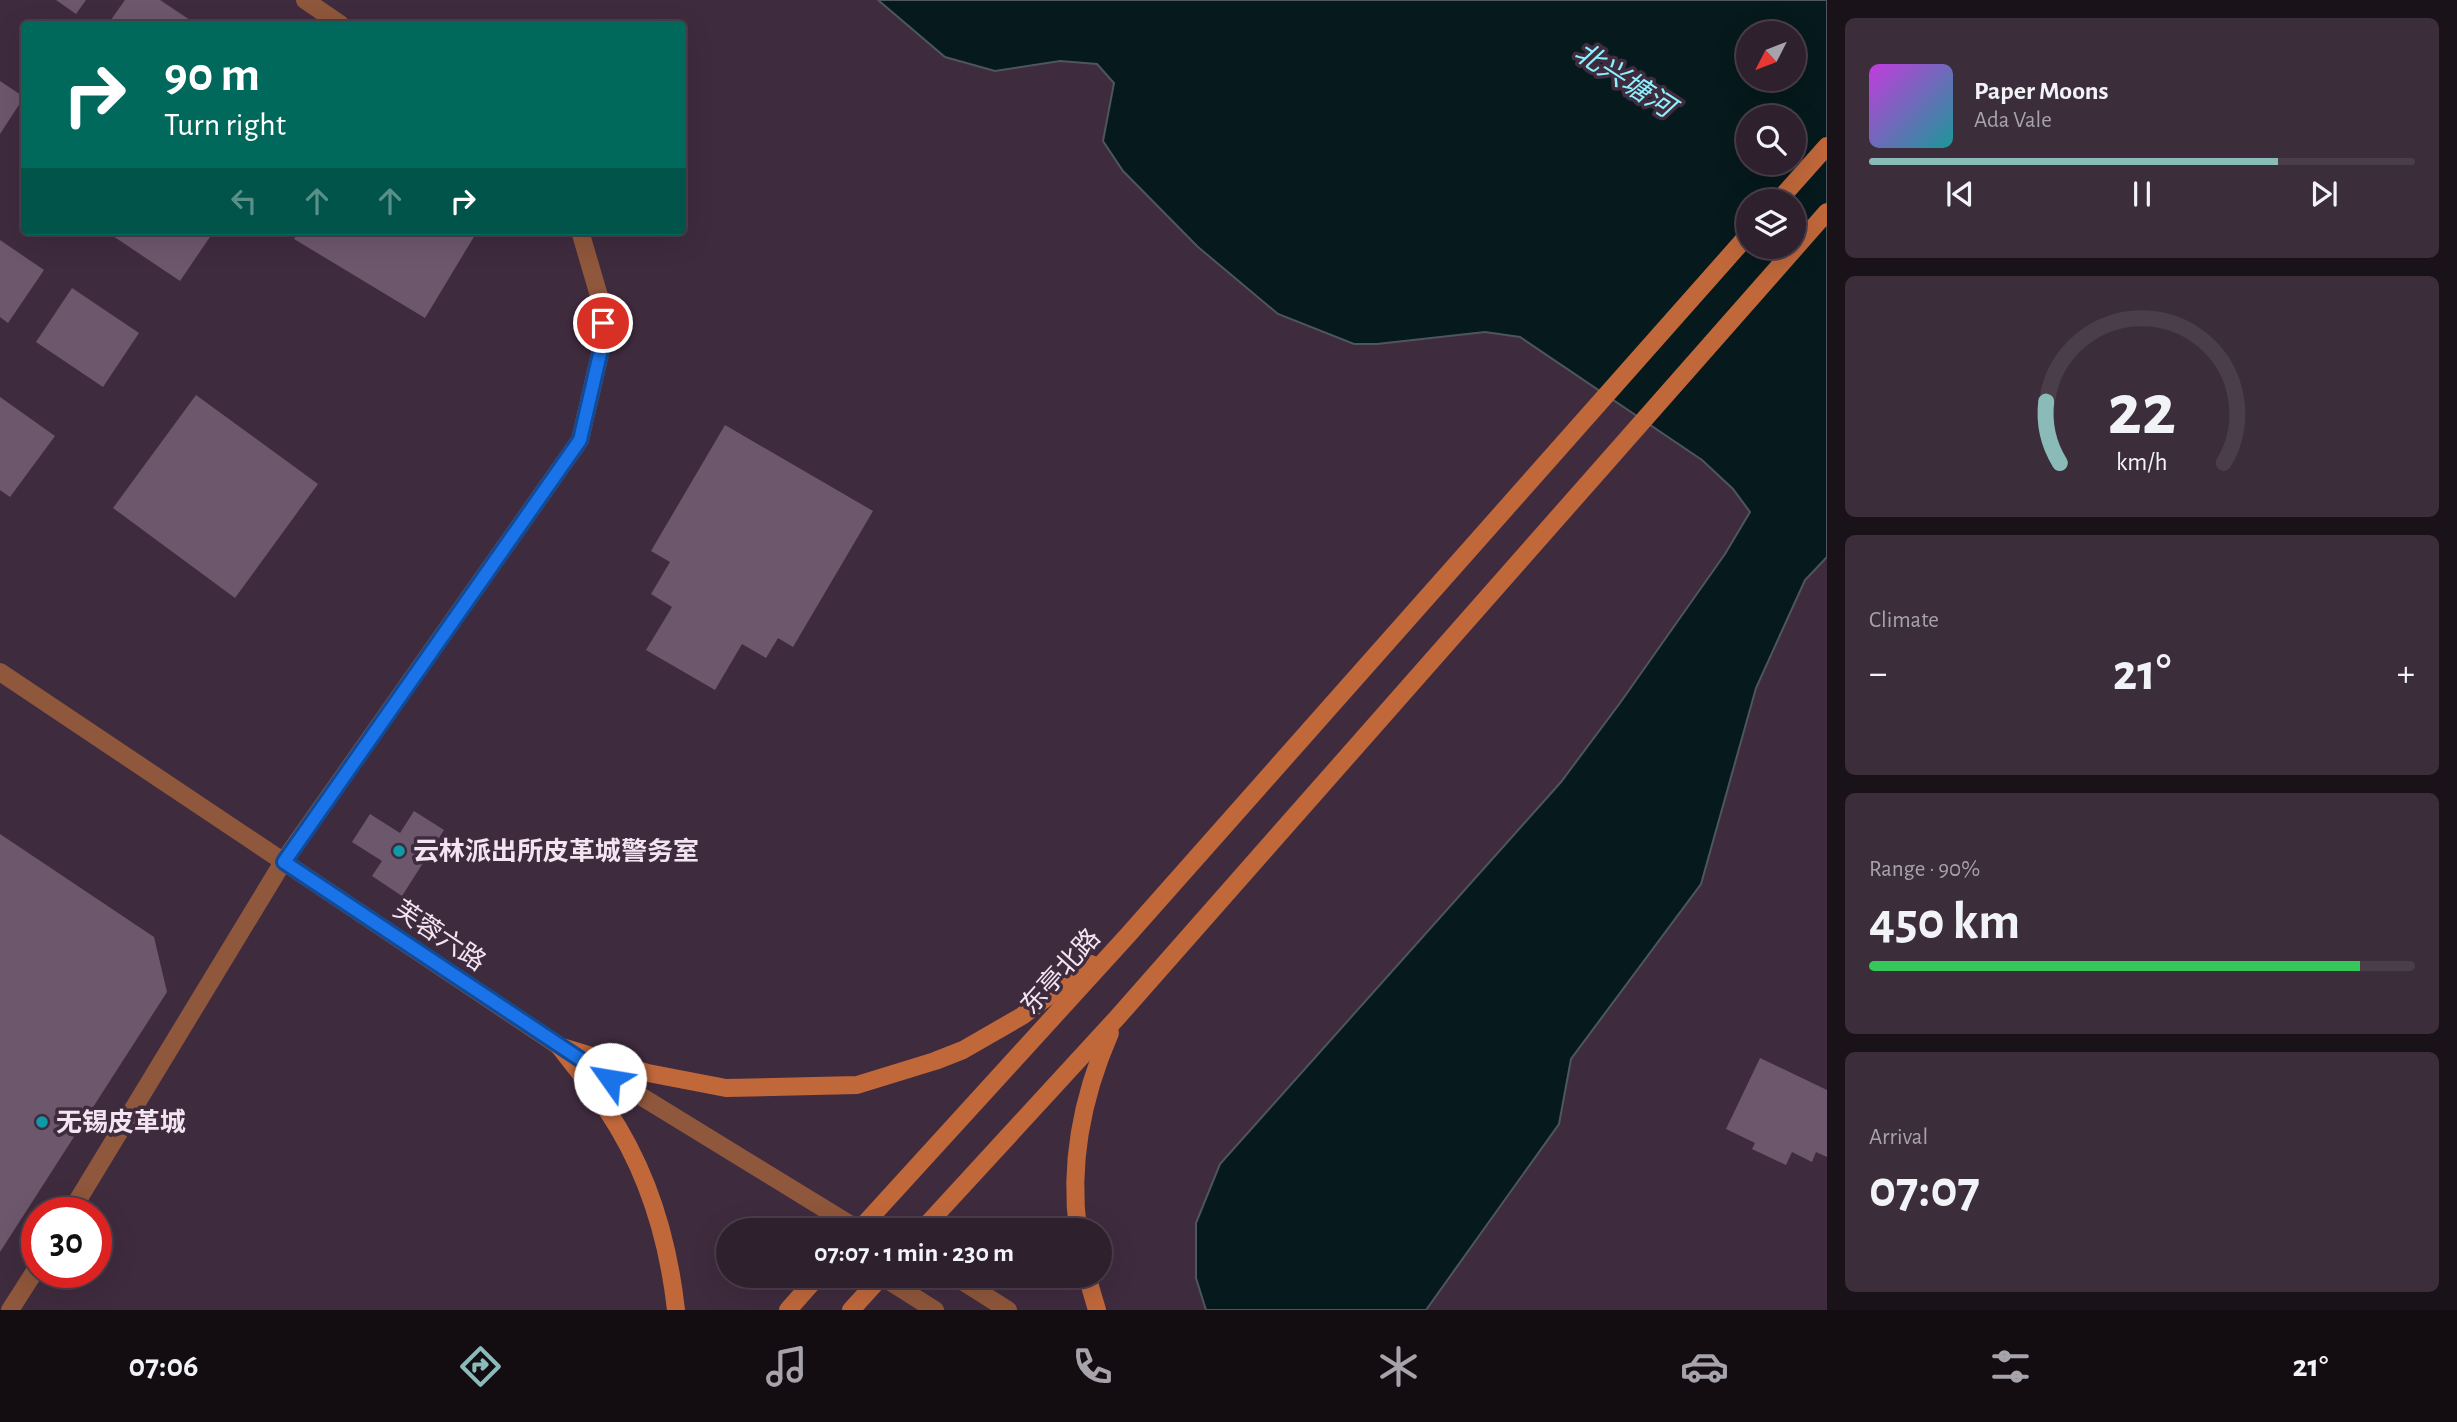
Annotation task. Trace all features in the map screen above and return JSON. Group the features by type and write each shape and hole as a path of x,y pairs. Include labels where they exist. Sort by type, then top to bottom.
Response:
{"main road":[{"path":"1789,189 1827,146"},
{"path":"933,1218 1115,1019 1827,212"},
{"name":"东亭北路","path":"870,1218 1128,935 1736,248"},
{"path":"559,1046 648,1073 726,1088 857,1085 963,1051 1022,1016 1128,935"},
{"path":"1077,1218 1076,1160 1083,1111 1096,1064 1115,1019"},
{"path":"559,1046 607,1109 630,1147 648,1186 662,1228 676,1310"},
{"path":"788,1310 807,1288"},
{"path":"851,1310 870,1288"},
{"path":"1091,1288 1097,1310"}],"street":[{"path":"305,0 336,21"},
{"path":"80,1197 284,862 580,440 603,341 602,306 581,235"},
{"name":"芙蓉六路","path":"0,672 559,1046 839,1218"},
{"path":"10,1310 24,1288"},
{"path":"900,1288 935,1310"},
{"path":"973,1288 1008,1310"}],"water":[{"name":"北兴塘河","path":"878,0 1827,0 1827,557 1805,580 1756,688 1701,884 1571,1059 1559,1124 1426,1310 1206,1310 1196,1278 1196,1223 1220,1164 1561,782 1725,554 1750,512 1733,489 1702,460 1520,337 1485,332 1354,344 1278,314 1198,247 1123,171 1103,141 1114,83 1097,64 1060,61 995,71 945,57"}],"building":[{"path":"56,0 86,0 76,14"},
{"path":"125,0 160,0 192,21 110,21"},
{"path":"0,81 21,95 21,102 0,134"},
{"path":"114,235 211,235 180,281"},
{"path":"296,235 475,235 425,318 294,239"},
{"path":"0,240 44,270 8,323 0,317"},
{"path":"72,288 139,333 103,387 36,342"},
{"path":"196,395 318,484 235,598 113,508"},
{"path":"0,397 55,436 10,497 0,490"},
{"path":"725,425 873,511 793,647 778,638 766,658 742,644 715,690 646,650 672,607 651,594 670,562 651,551"},
{"name":"云林派出所皮革城警务室","path":"414,811 444,830 402,896 372,876 382,861 352,842 370,814 400,833"},
{"name":"无锡皮革城","path":"0,834 154,937 167,992 35,1197 21,1197 21,1219 0,1252"},
{"path":"1760,1058 1827,1090 1827,1157 1816,1152 1812,1162 1792,1152 1786,1165 1752,1149 1755,1143 1726,1129"}],"place":[{"name":"云林派出所皮革城警务室","path":"399,851"},
{"name":"无锡皮革城","path":"42,1122"}],"route":[{"path":"603,323 603,341 580,440 284,862 610,1079"}]}
